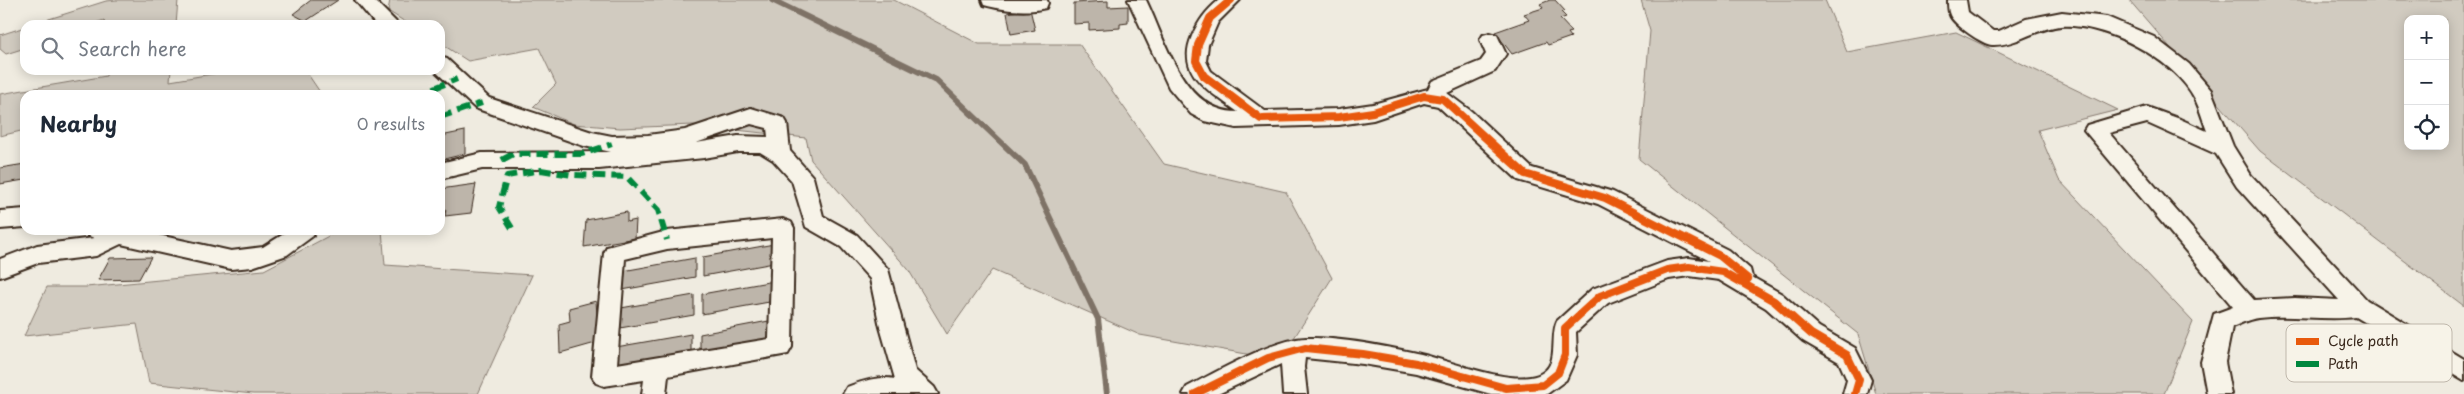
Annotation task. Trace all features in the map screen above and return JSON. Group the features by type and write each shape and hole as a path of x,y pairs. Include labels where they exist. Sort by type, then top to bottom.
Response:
{"street":[{"path":"364,0 382,20"},
{"path":"991,0 1001,3 1039,3"},
{"path":"1137,0 1167,65 1197,109 1218,117 1261,119 1340,118 1373,112 1424,96 1442,99 1464,116 1525,174 1605,198 1720,256 1774,300 1811,334 1847,354 1859,380 1855,394"},
{"path":"1231,0 1210,18 1198,45 1196,61 1204,76 1261,119"},
{"path":"1957,0 1959,15 1989,38 2001,38 2033,24 2062,20 2107,24 2147,42 2182,69 2204,95 2222,148 2244,181 2359,307 2387,324"},
{"path":"1435,98 1439,86 1488,66 1496,54 1490,40"},
{"path":"445,69 482,103 591,140 612,144 648,143 687,138 751,116 778,123 781,140 780,154"},
{"path":"2222,148 2173,124 2147,116 2094,130 2250,311"},
{"path":"445,170 482,161 599,161 704,150 738,144 764,144 780,154 802,177 814,220 849,241 880,276 891,327 905,375 924,393"},
{"path":"0,220 20,218"},
{"path":"783,228 780,347 656,369 604,376 615,253 667,240 783,228"},
{"path":"0,268 37,254 96,247 119,235 231,260 252,260 275,252 298,235"},
{"path":"1195,394 1268,358 1304,348 1363,354 1416,364 1506,388 1543,385 1558,373 1565,356 1565,328 1600,296 1660,273 1689,267 1723,272 1774,300"},
{"path":"2219,394 2214,362 2222,321 2250,311 2295,308 2336,310 2359,307"},
{"path":"1295,351 1292,367 1295,394"},
{"path":"2452,364 2464,371"},
{"path":"654,394 656,369"},
{"path":"855,394 882,387 924,393"}],"shaded area":[{"path":"178,0 176,20 46,20 106,1"},
{"path":"390,0 894,0 979,44 1079,44 1164,164 1286,192 1332,278 1280,360 1140,335 992,270 947,334 908,269 811,160 806,138 693,125 620,128 574,124 533,107 556,84 539,48 468,61 445,46 445,20 402,20 388,11"},
{"path":"1641,0 1825,0 1847,52 1956,32 2118,110 2038,130 2059,180 2193,322 2164,394 1876,394 1858,334 1639,159 1650,31"},
{"path":"2129,0 2464,0 2464,306 2260,151"},
{"path":"20,29 20,50 6,54 0,49 0,35"},
{"path":"171,75 170,81 206,75 308,75 319,90 24,90 106,76"},
{"path":"20,91 20,131 0,136 0,94"},
{"path":"330,235 382,235 385,265 532,275 478,394 253,394 149,383 137,324 24,336 47,287 86,287 264,270"}],"building":[{"path":"311,0 338,0 308,20 293,14"},
{"path":"1555,0 1565,11 1561,12 1566,17 1560,19 1572,32 1568,33 1571,37 1548,45 1546,42 1512,54 1495,32 1529,20 1524,14 1543,8 1540,4"},
{"path":"1108,1 1108,7 1128,6 1128,23 1120,24 1120,28 1089,30 1089,23 1074,24 1074,3"},
{"path":"1030,9 1035,30 1011,34 1007,13"},
{"path":"465,131 465,154 445,159 445,135"},
{"path":"20,165 20,181 0,184 0,168"},
{"path":"476,184 471,213 445,216 445,188"},
{"path":"627,212 627,222 636,220 635,238 584,247 586,220"},
{"path":"774,244 774,263 703,276 703,257"},
{"path":"151,257 139,279 98,280 110,258"},
{"path":"695,258 695,277 622,290 623,271"},
{"path":"774,281 775,301 702,314 702,294"},
{"path":"694,295 694,315 620,328 621,308"},
{"path":"596,301 599,342 560,353 559,324 570,321 569,308"},
{"path":"774,320 774,340 700,354 700,334"},
{"path":"691,334 691,354 615,368 616,347"}],"waterway":[{"path":"772,0 936,80 1025,165 1098,319 1107,394"}],"marked path":[{"path":"430,90 457,79"},
{"path":"445,115 482,103"},
{"path":"502,160 513,154 582,154 612,144"},
{"path":"512,228 499,207 507,176 541,170 572,175 627,177 658,210 667,240"}],"cycle path":[{"path":"1231,0 1210,18 1198,45 1196,61 1204,76 1261,119 1339,117 1373,112 1424,96 1443,99 1464,116 1525,174 1605,198 1720,256 1748,279"},
{"path":"1195,394 1268,358 1305,348 1363,354 1416,363 1506,388 1543,385 1558,373 1565,355 1565,328 1600,296 1667,270 1689,267 1723,272 1774,301 1811,334 1847,355 1859,380 1855,394"}]}
